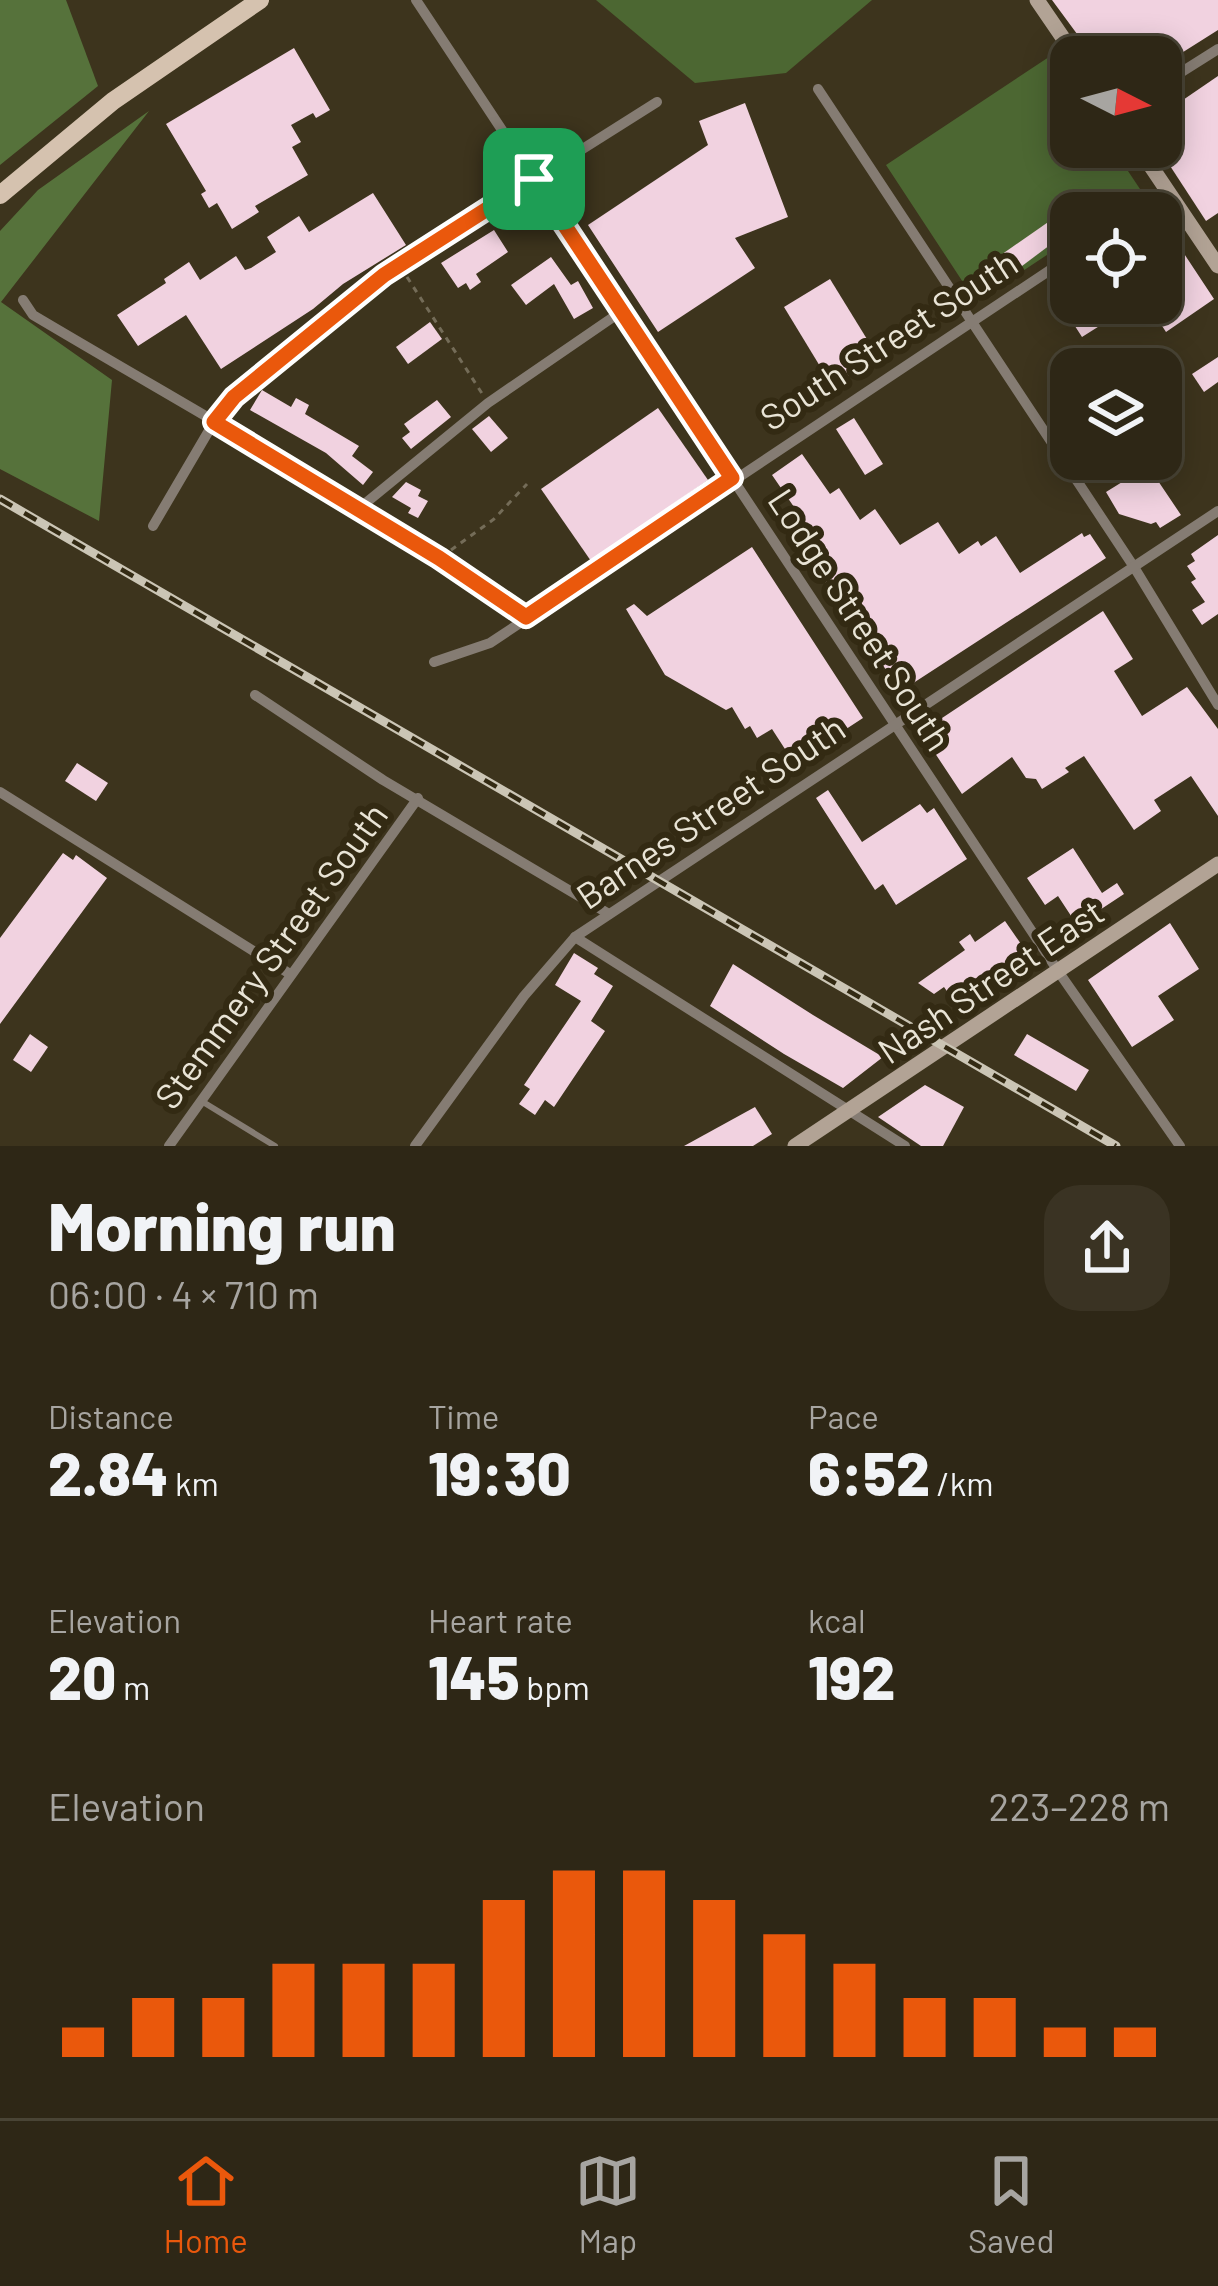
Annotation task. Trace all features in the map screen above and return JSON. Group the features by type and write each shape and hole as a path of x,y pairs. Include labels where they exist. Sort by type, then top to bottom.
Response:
{"main road":[{"path":"0,195 113,101 260,0"},
{"path":"1037,0 1062,36"},
{"path":"1182,212 1218,266"},
{"name":"Nash Street East","path":"796,1146 1218,864"}],"street":[{"name":"Lodge Street South","path":"416,0 1058,971 1180,1146"},
{"path":"1182,72 1218,49"},
{"path":"818,89 1134,568 1218,705"},
{"path":"153,526 221,410 252,382 399,265 657,102"},
{"name":"South Street South","path":"434,662 490,643 1050,269"},
{"path":"23,300 33,315 439,558 526,617"},
{"path":"357,510 488,403 622,311"},
{"name":"Barnes Street South","path":"415,1146 524,996 575,937 1218,511"},
{"path":"254,695 382,780 609,914"},
{"path":"0,792 290,974"},
{"name":"Stemmery Street South","path":"170,1146 418,799"},
{"path":"575,937 896,1144"}],"lane":[{"path":"202,1102 275,1146"}],"path":[{"path":"399,265 488,403"},
{"path":"439,558 494,519 527,484"}],"green space":[{"path":"0,0 66,0 98,86 0,165"},
{"path":"596,0 872,0 786,73 695,83"},
{"path":"1050,56 1050,168 1126,168 1142,192 1050,192 1050,253 976,302 886,165"},
{"path":"149,111 1,302 112,380 99,521 0,469 0,231 38,190"}],"building":[{"path":"1052,0 1218,0 1218,30 1182,53 1182,36 1079,36"},
{"path":"294,48 330,110 291,125 301,142 292,147 308,175 255,206 259,212 232,229 217,203 209,208 201,194 206,191 166,124"},
{"path":"1218,76 1218,213 1206,221 1171,168 1182,168 1182,101"},
{"path":"745,103 788,217 735,238 755,268 658,332 588,225 708,145 699,121"},
{"path":"373,193 406,245 221,369 186,315 138,346 117,315 189,262 200,280 236,256 245,270 251,268 276,252 267,237 299,216 309,232"},
{"path":"1050,221 1050,245 1010,275 998,257"},
{"path":"494,230 508,252 476,274 481,282 470,290 466,283 458,288 441,263"},
{"path":"1182,251 1214,299 1182,321"},
{"path":"551,257 571,285 578,281 593,308 574,319 554,284 526,305 511,285"},
{"path":"830,279 878,357 832,386 784,307"},
{"path":"430,322 442,339 408,364 396,347"},
{"path":"1074,324 1103,324 1082,337"},
{"path":"1218,357 1218,382 1204,392 1192,374"},
{"path":"262,390 291,407 296,398 309,405 305,414 359,446 352,456 373,472 363,485 326,453 250,410"},
{"path":"437,400 451,417 411,449 402,438 410,432 404,424"},
{"path":"658,408 708,480 591,561 541,489"},
{"path":"489,416 508,438 491,452 472,429"},
{"path":"854,418 883,464 865,475 836,429"},
{"path":"802,454 830,494 839,488 860,520 875,509 900,545 938,522 959,554 996,536 1020,573 1082,533 1084,537 1090,534 1106,558 901,691 810,562 825,552 772,475"},
{"path":"1125,480 1157,480 1181,515 1160,528 1156,522 1119,514 1106,492"},
{"path":"406,482 421,490 418,496 428,501 418,518 392,497"},
{"path":"1218,535 1218,614 1202,625 1192,610 1205,602 1187,566 1195,561 1191,554"},
{"path":"752,547 863,718 794,763 772,729 757,738 750,726 745,729 732,707 726,710 665,675 626,609 634,604 647,616"},
{"path":"1103,611 1133,659 1114,671 1142,716 1187,687 1218,729 1218,816 1191,776 1154,800 1161,811 1134,830 1084,756 1042,789 1036,779 1026,778 1012,757 962,794 921,732"},
{"path":"77,763 108,783 96,801 65,781"},
{"path":"828,790 862,842 920,804 927,813 934,808 967,859 896,905 883,884 875,890 816,798"},
{"path":"1073,848 1102,893 1117,883 1124,894 1077,925 1058,896 1045,905 1027,878"},
{"path":"63,853 73,860 76,855 107,878 0,1024 0,938"},
{"path":"1005,921 1030,957 958,1007 944,987 934,994 918,983 965,950 959,942 970,934 975,942"},
{"path":"1170,923 1199,969 1158,996 1174,1020 1132,1047 1088,980"},
{"path":"574,953 598,968 594,974 613,986 591,1021 605,1031 554,1107 545,1100 535,1115 519,1104 530,1089 524,1085 581,1001 555,985"},
{"path":"733,964 883,1057 843,1088 784,1054 710,1006"},
{"path":"30,1034 48,1047 31,1072 13,1060"},
{"path":"1027,1034 1089,1070 1076,1091 1014,1055"},
{"path":"925,1085 964,1107 943,1146 921,1146 878,1117"},
{"path":"755,1107 772,1134 753,1146 684,1146"}],"railway":[{"path":"0,499 1116,1146"}],"route":[{"path":"534,179 732,478 526,617 439,558 214,422 234,397 384,275 534,179"}]}
